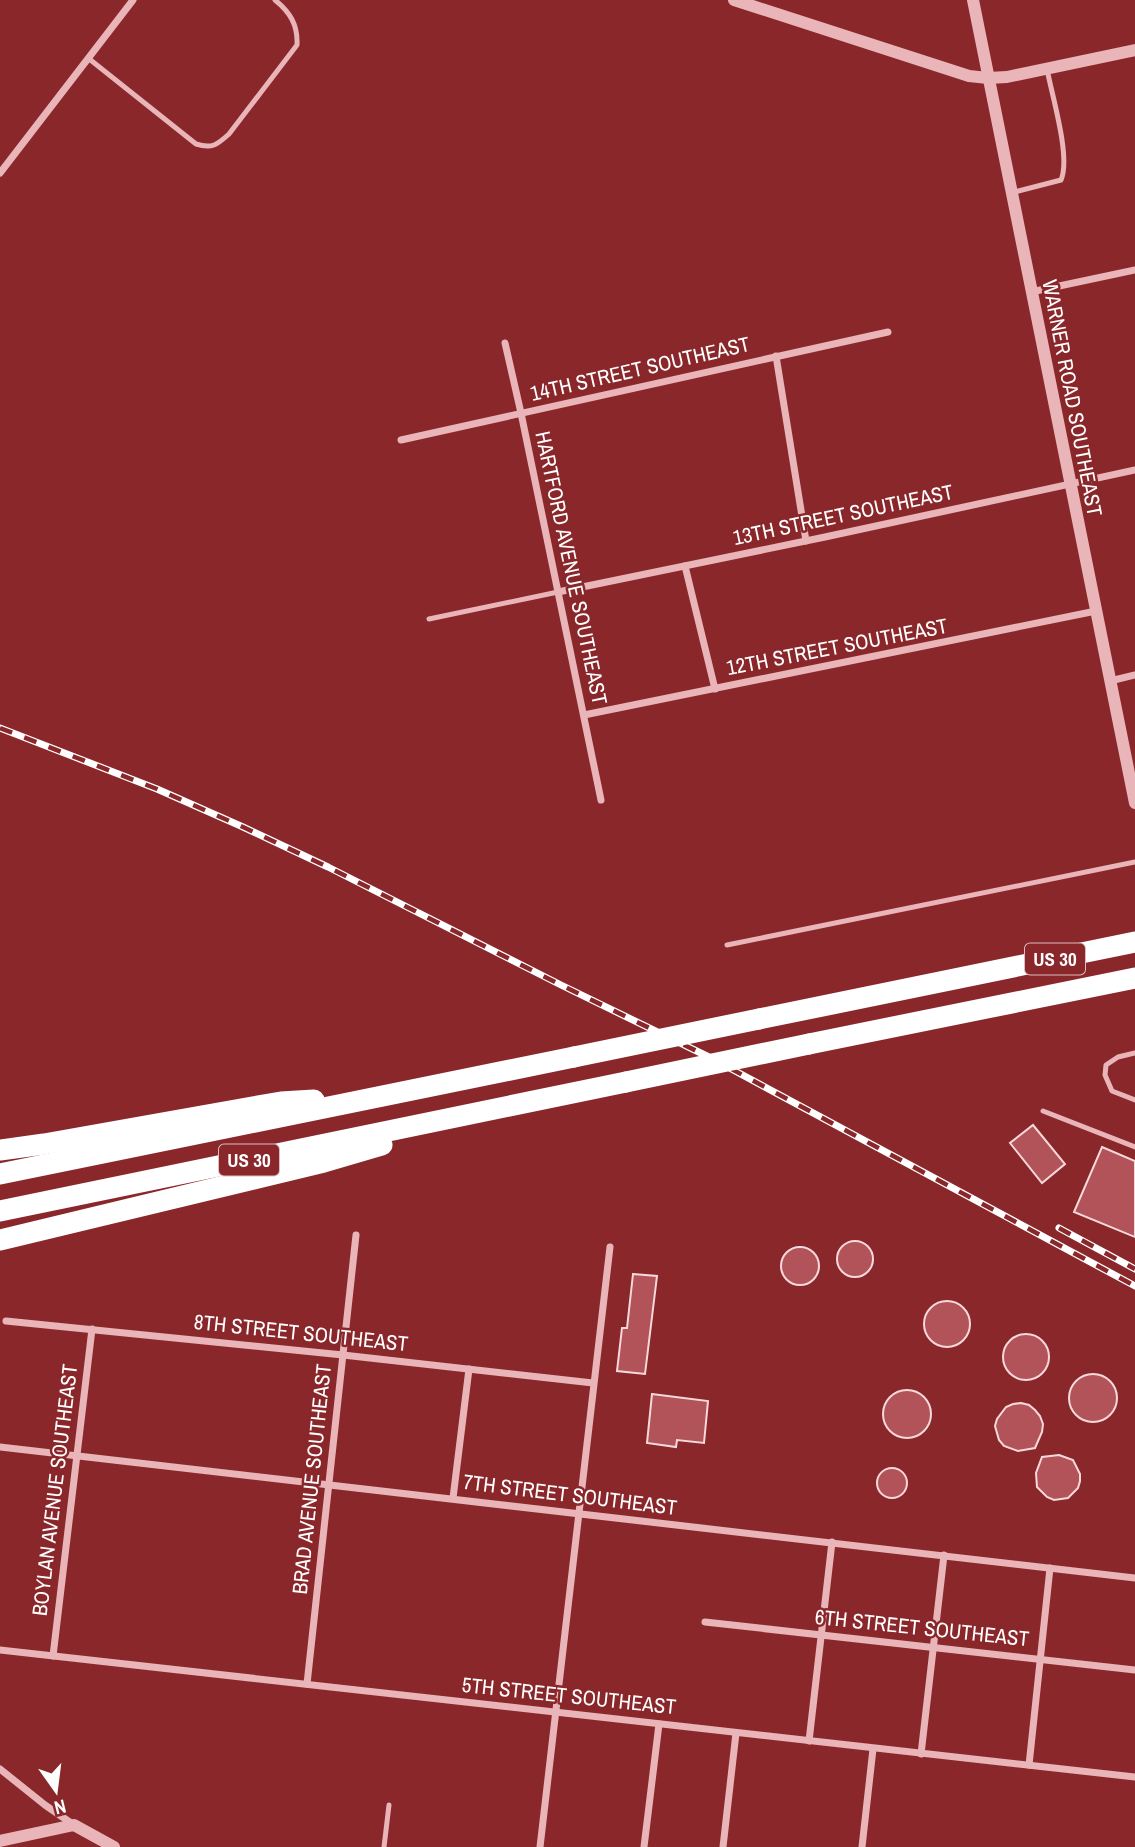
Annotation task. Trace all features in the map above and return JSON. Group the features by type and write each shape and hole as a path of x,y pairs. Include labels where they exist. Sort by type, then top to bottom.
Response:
{"highway":[{"name":"US 30","path":"0,1174 1129,944"},
{"name":"US 30","path":"0,1211 1133,978"},
{"path":"0,1150 281,1101 386,1096"},
{"path":"0,1240 324,1162 498,1109"}],"street":[{"path":"0,173 133,0"},
{"path":"734,0 969,76 1007,77 1135,51"},
{"name":"WARNER ROAD SOUTHEAST","path":"973,0 1135,803"},
{"path":"1031,292 1135,270"},
{"name":"14TH STREET SOUTHEAST","path":"401,440 888,332"},
{"name":"HARTFORD AVENUE SOUTHEAST","path":"505,343 601,800"},
{"path":"776,356 806,541"},
{"name":"13TH STREET SOUTHEAST","path":"558,592 1135,471"},
{"path":"685,566 715,689"},
{"name":"12TH STREET SOUTHEAST","path":"584,715 1096,611"},
{"path":"1110,681 1135,675"},
{"name":"BRAD AVENUE SOUTHEAST","path":"307,1684 356,1235"},
{"path":"540,1847 610,1247"},
{"name":"8TH STREET SOUTHEAST","path":"6,1321 593,1383"},
{"name":"BOYLAN AVENUE SOUTHEAST","path":"53,1656 92,1329"},
{"path":"453,1498 469,1369"},
{"name":"7TH STREET SOUTHEAST","path":"0,1447 1135,1578"},
{"path":"809,1741 832,1542"},
{"path":"921,1754 944,1555"},
{"path":"1029,1765 1050,1568"},
{"name":"6TH STREET SOUTHEAST","path":"705,1622 1135,1670"},
{"name":"5TH STREET SOUTHEAST","path":"0,1650 1135,1777"},
{"path":"644,1847 659,1724"},
{"path":"723,1847 736,1733"},
{"path":"862,1847 873,1749"},
{"path":"0,1769 44,1805 114,1847"},
{"path":"1135,1770 1135,1777"},
{"path":"0,1841 74,1825"}],"lane":[{"path":"88,58 196,144 207,148 229,134 297,45 293,18 275,0"},
{"path":"1011,193 1061,180 1065,172 1065,154 1046,69"},
{"path":"429,618 558,592"},
{"path":"727,945 1135,862"},
{"path":"1135,1053 1118,1057 1106,1065 1105,1075 1112,1090 1135,1100"},
{"path":"1043,1111 1135,1147"},
{"path":"384,1847 389,1805"}],"building":[{"path":"1033,1125 1065,1164 1042,1183 1010,1143"},
{"path":"1102,1147 1135,1161 1135,1237 1074,1212"},
{"path":"855,1241 868,1246 873,1259 868,1272 855,1277 842,1272 837,1259 842,1246"},
{"path":"800,1247 813,1253 819,1266 813,1279 800,1285 787,1279 781,1266 787,1253"},
{"path":"633,1274 657,1276 645,1374 617,1371 622,1328 627,1328"},
{"path":"947,1301 963,1308 970,1324 963,1340 947,1347 931,1340 924,1324 931,1308"},
{"path":"1026,1334 1042,1341 1049,1357 1042,1373 1026,1380 1010,1373 1003,1357 1010,1341"},
{"path":"1093,1374 1110,1381 1117,1398 1110,1415 1093,1422 1076,1415 1069,1398 1076,1381"},
{"path":"907,1390 924,1397 931,1414 924,1431 907,1438 890,1431 883,1414 890,1397"},
{"path":"652,1394 708,1401 704,1443 677,1440 676,1447 647,1443"},
{"path":"1021,1403 1035,1410 1043,1424 1035,1448 1018,1451 1004,1446 995,1426 1006,1407"},
{"path":"1059,1455 1073,1460 1080,1474 1080,1481 1078,1488 1068,1498 1054,1500 1037,1487 1036,1473 1042,1457"},
{"path":"892,1468 903,1472 907,1483 903,1494 892,1498 881,1494 877,1483 881,1472"}],"railway":[{"path":"0,728 157,789 328,867 711,1058 1135,1286"},
{"path":"1059,1228 1135,1269"}]}
